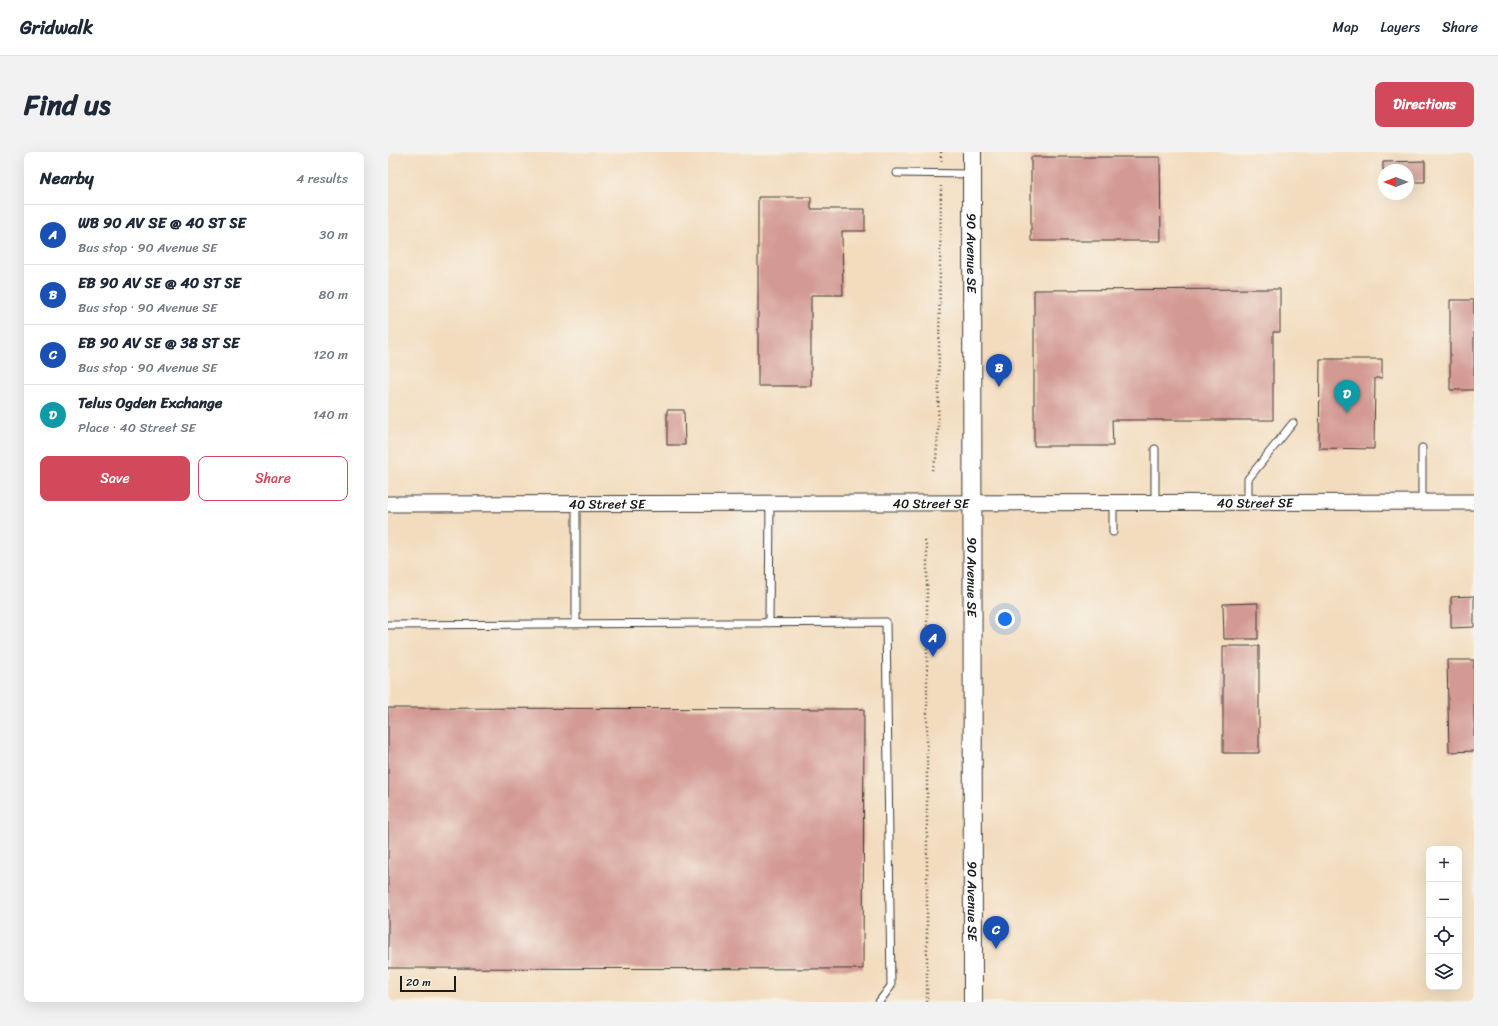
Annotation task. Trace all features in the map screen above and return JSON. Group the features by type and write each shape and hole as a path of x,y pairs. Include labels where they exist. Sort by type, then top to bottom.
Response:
{"street":[{"name":"90 Avenue SE","path":"972,152 973,1002"},
{"name":"40 Street SE","path":"388,504 1474,502"}],"lane":[{"path":"897,173 972,174"},
{"path":"1248,503 1248,479 1293,423"},
{"path":"1422,448 1422,502"},
{"path":"1155,449 1155,503"},
{"path":"1113,503 1113,532"},
{"path":"576,504 576,624"},
{"path":"769,623 770,504"},
{"path":"388,625 886,622 891,986 879,1002"}],"path":[{"path":"932,470 936,458 938,435 941,152"},
{"path":"925,541 927,550 927,1002"}],"building":[{"path":"1031,157 1160,157 1161,241 1031,241"},
{"path":"1425,161 1425,182 1414,182 1414,164 1383,164 1383,162"},
{"path":"758,197 811,197 811,209 865,209 865,231 842,231 843,295 811,295 811,386 758,386"},
{"path":"1280,289 1280,332 1273,332 1273,420 1112,420 1113,446 1034,446 1034,290"},
{"path":"1450,300 1474,300 1474,390 1450,390"},
{"path":"1320,359 1382,359 1382,378 1375,378 1374,449 1319,448"},
{"path":"667,410 684,410 685,445 667,445"},
{"path":"1474,596 1474,627 1451,628 1451,597"},
{"path":"1258,603 1258,639 1224,639 1223,604"},
{"path":"1223,646 1259,646 1259,753 1223,753"},
{"path":"1447,660 1474,660 1474,751 1449,752"},
{"path":"388,708 864,709 863,969 388,968"}],"place":[{"name":"EB 90 AV SE @ 40 ST SE","path":"999,387"},
{"name":"Telus Ogden Exchange","path":"1347,413"},
{"name":"WB 90 AV SE @ 40 ST SE","path":"933,657"},
{"name":"EB 90 AV SE @ 38 ST SE","path":"996,949"}]}
